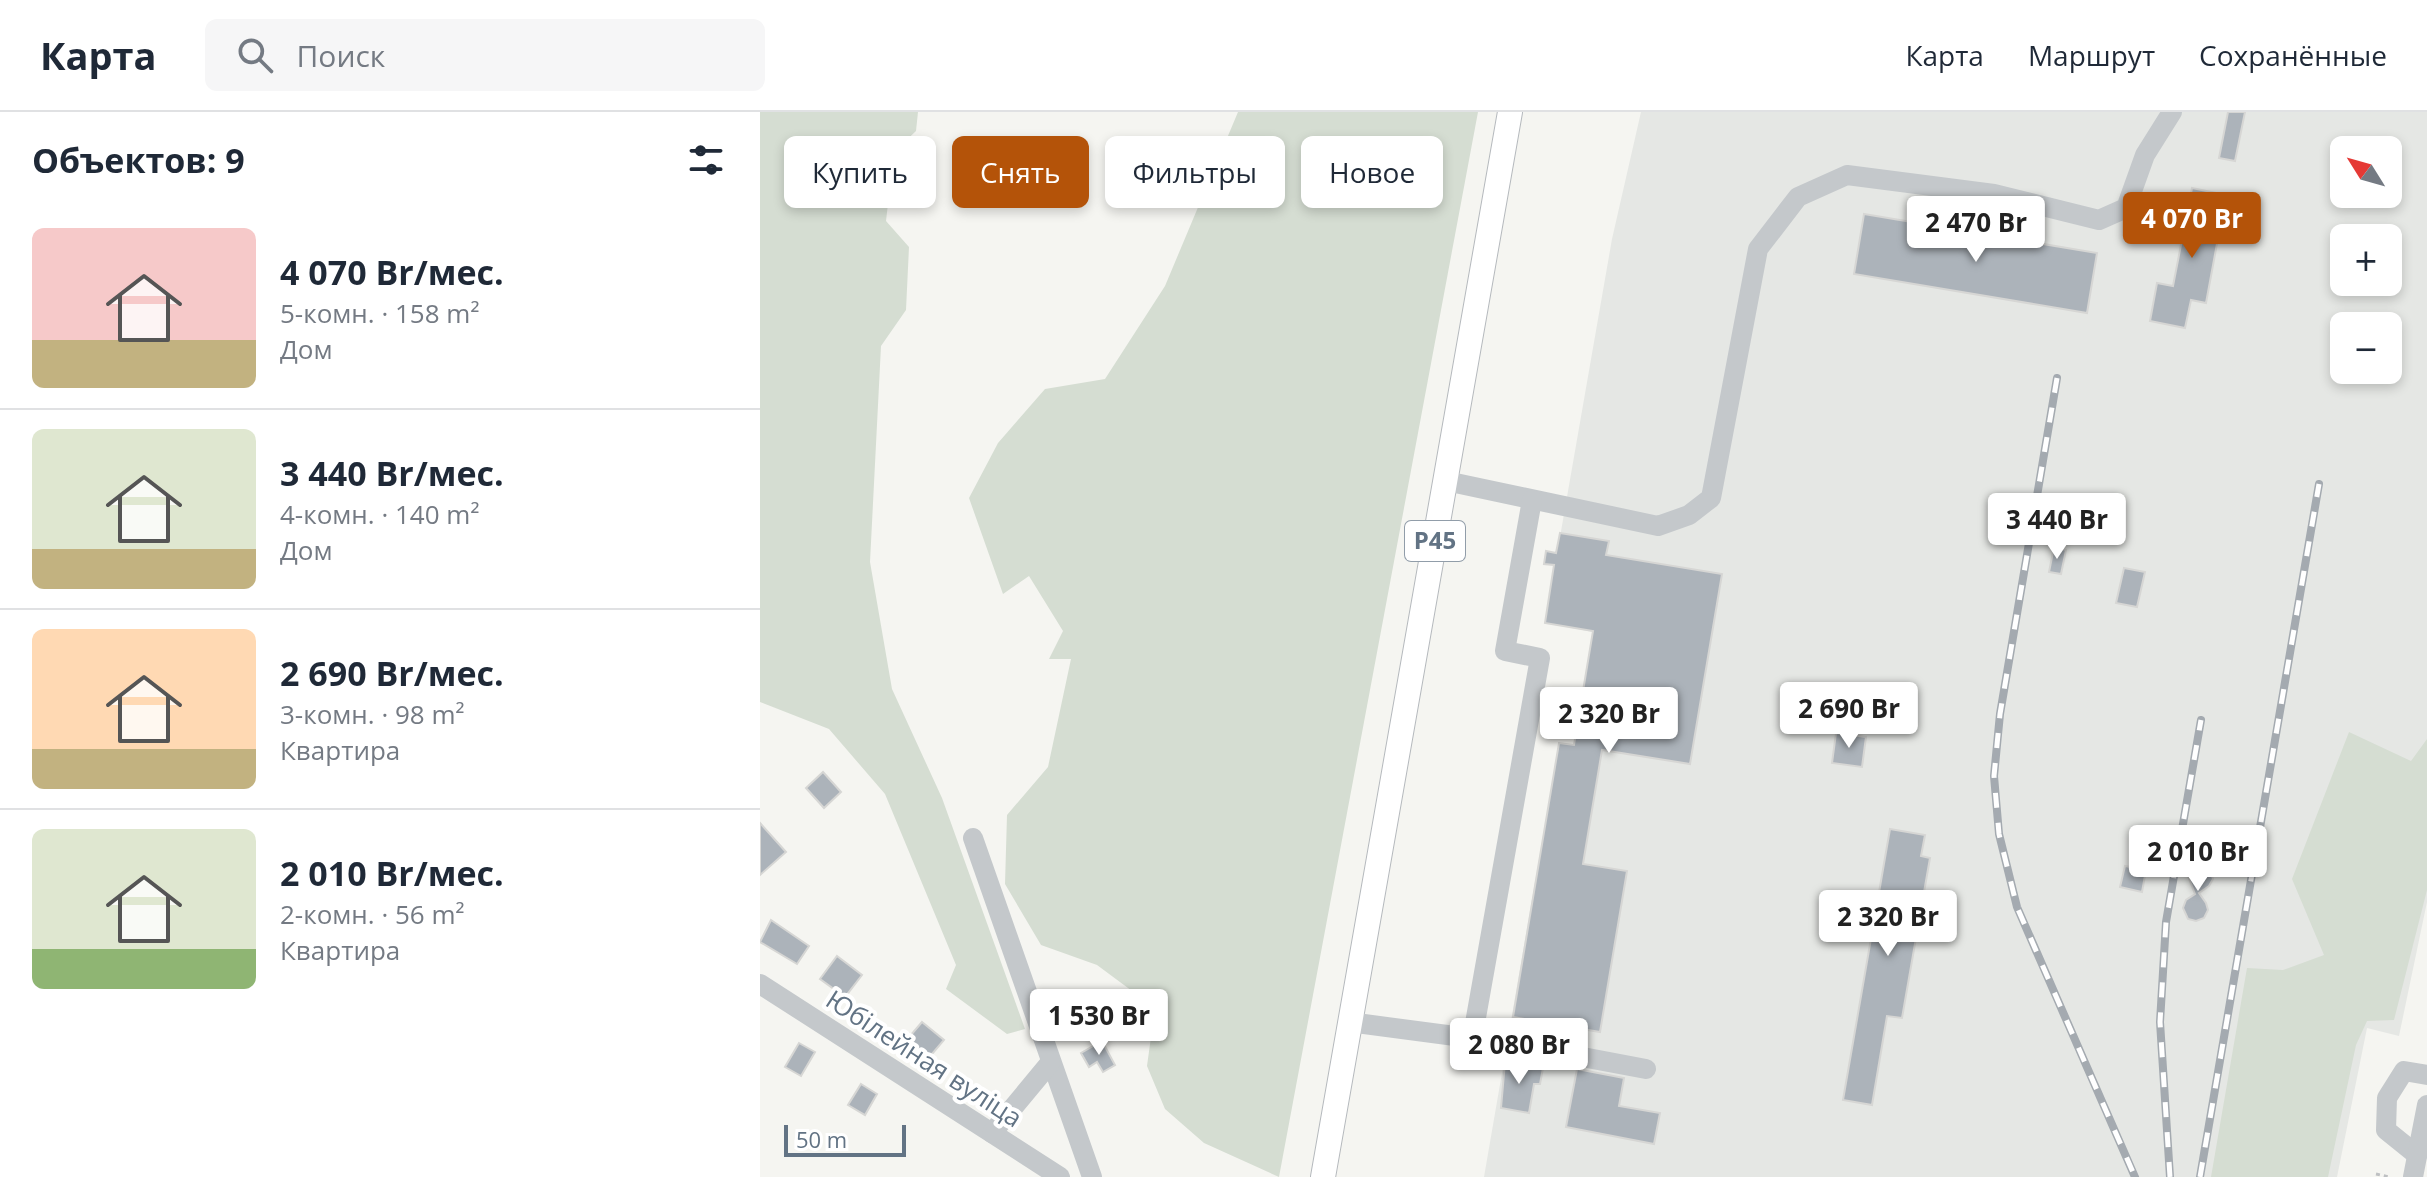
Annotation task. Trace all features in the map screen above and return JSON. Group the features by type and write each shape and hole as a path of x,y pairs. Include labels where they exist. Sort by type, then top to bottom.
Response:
{"main road":[{"name":"Р45","path":"1323,1177 1510,112"}],"street":[{"path":"1446,481 1658,526 1689,515 1711,498 1758,249 1798,197 1847,175 1994,194 2099,220 2126,208 2145,155 2172,112"},
{"path":"1472,1040 1540,658 1505,651 1532,500"},
{"path":"973,838 1092,1177"},
{"name":"Юбілейная вуліца","path":"760,984 1060,1177"},
{"path":"1349,1022 1508,1043 1646,1069"},
{"path":"992,1133 1050,1063"},
{"path":"2417,1155 2386,1130 2387,1098 2404,1071 2427,1075"},
{"path":"2413,1177 2427,1105"}],"path":[{"path":"2376,1174 2389,1177"}],"shaded area":[{"path":"760,112 918,112 916,131 911,136 784,136 784,208 888,208 886,221 909,247 906,310 881,346 870,562 892,689 942,798 1025,1029 1007,1034 946,989 956,965 885,794 829,729 760,702"},
{"path":"1238,112 1478,112 1279,1177 1204,1143 1165,1109 1147,1066 1155,1008 1097,965 1041,945 1005,884 1007,815 1048,767 1071,659 1049,659 1063,631 1029,576 1003,594 969,498 998,443 1045,389 1105,379 1165,286 1198,208 1285,208 1285,136 1228,136"},
{"path":"1641,112 2427,112 2427,902 2399,1036 2367,1028 2337,1177 1484,1177 1559,743 1574,745 1593,632 1545,623 1612,239"},
{"path":"2349,732 2411,761 2427,739 2427,890 2394,1020 2367,1021 2356,1045 2328,1177 2211,1177 2247,968 2283,970 2324,955 2292,879"}],"building":[{"path":"2228,112 2245,112 2235,161 2219,158"},
{"path":"2192,188 2226,195 2206,303 2191,300 2185,328 2150,321 2157,283 2173,286"},
{"path":"1864,214 2097,253 2087,313 1854,274"},
{"path":"1560,533 1609,541 1606,555 1722,574 1690,764 1602,750 1583,864 1627,871 1600,1032 1513,1017 1559,743 1574,745 1593,631 1545,623 1554,565 1544,564 1546,551 1556,553"},
{"path":"2054,547 2066,550 2061,574 2049,572"},
{"path":"2124,568 2145,572 2137,607 2116,603"},
{"path":"1836,733 1866,737 1862,767 1832,763"},
{"path":"823,772 841,792 824,808 806,788"},
{"path":"760,823 786,852 760,875"},
{"path":"1890,829 1925,835 1921,856 1930,858 1902,1018 1887,1016 1872,1105 1843,1100"},
{"path":"2198,865 2209,868 2213,879 2199,893 2208,910 2204,918 2196,921 2188,919 2183,908 2186,900 2195,894 2188,876 2191,869"},
{"path":"2125,866 2146,870 2142,892 2120,887"},
{"path":"771,920 809,946 797,964 760,942"},
{"path":"837,956 862,975 845,997 820,979"},
{"path":"922,1022 944,1040 926,1061 904,1043"},
{"path":"1102,1041 1115,1065 1103,1072 1097,1062 1089,1067 1081,1053"},
{"path":"799,1043 815,1052 801,1076 785,1067"},
{"path":"1505,1062 1543,1068 1540,1084 1534,1084 1529,1113 1501,1108"},
{"path":"1577,1069 1624,1078 1619,1106 1660,1113 1654,1144 1566,1127"},
{"path":"861,1084 877,1094 865,1115 848,1105"}],"railway":[{"path":"2057,378 2000,714 1994,776 1999,834 2017,907 2135,1177"},
{"path":"2200,1177 2319,484"},
{"path":"2170,1177 2160,1022 2166,922 2201,720"}]}
